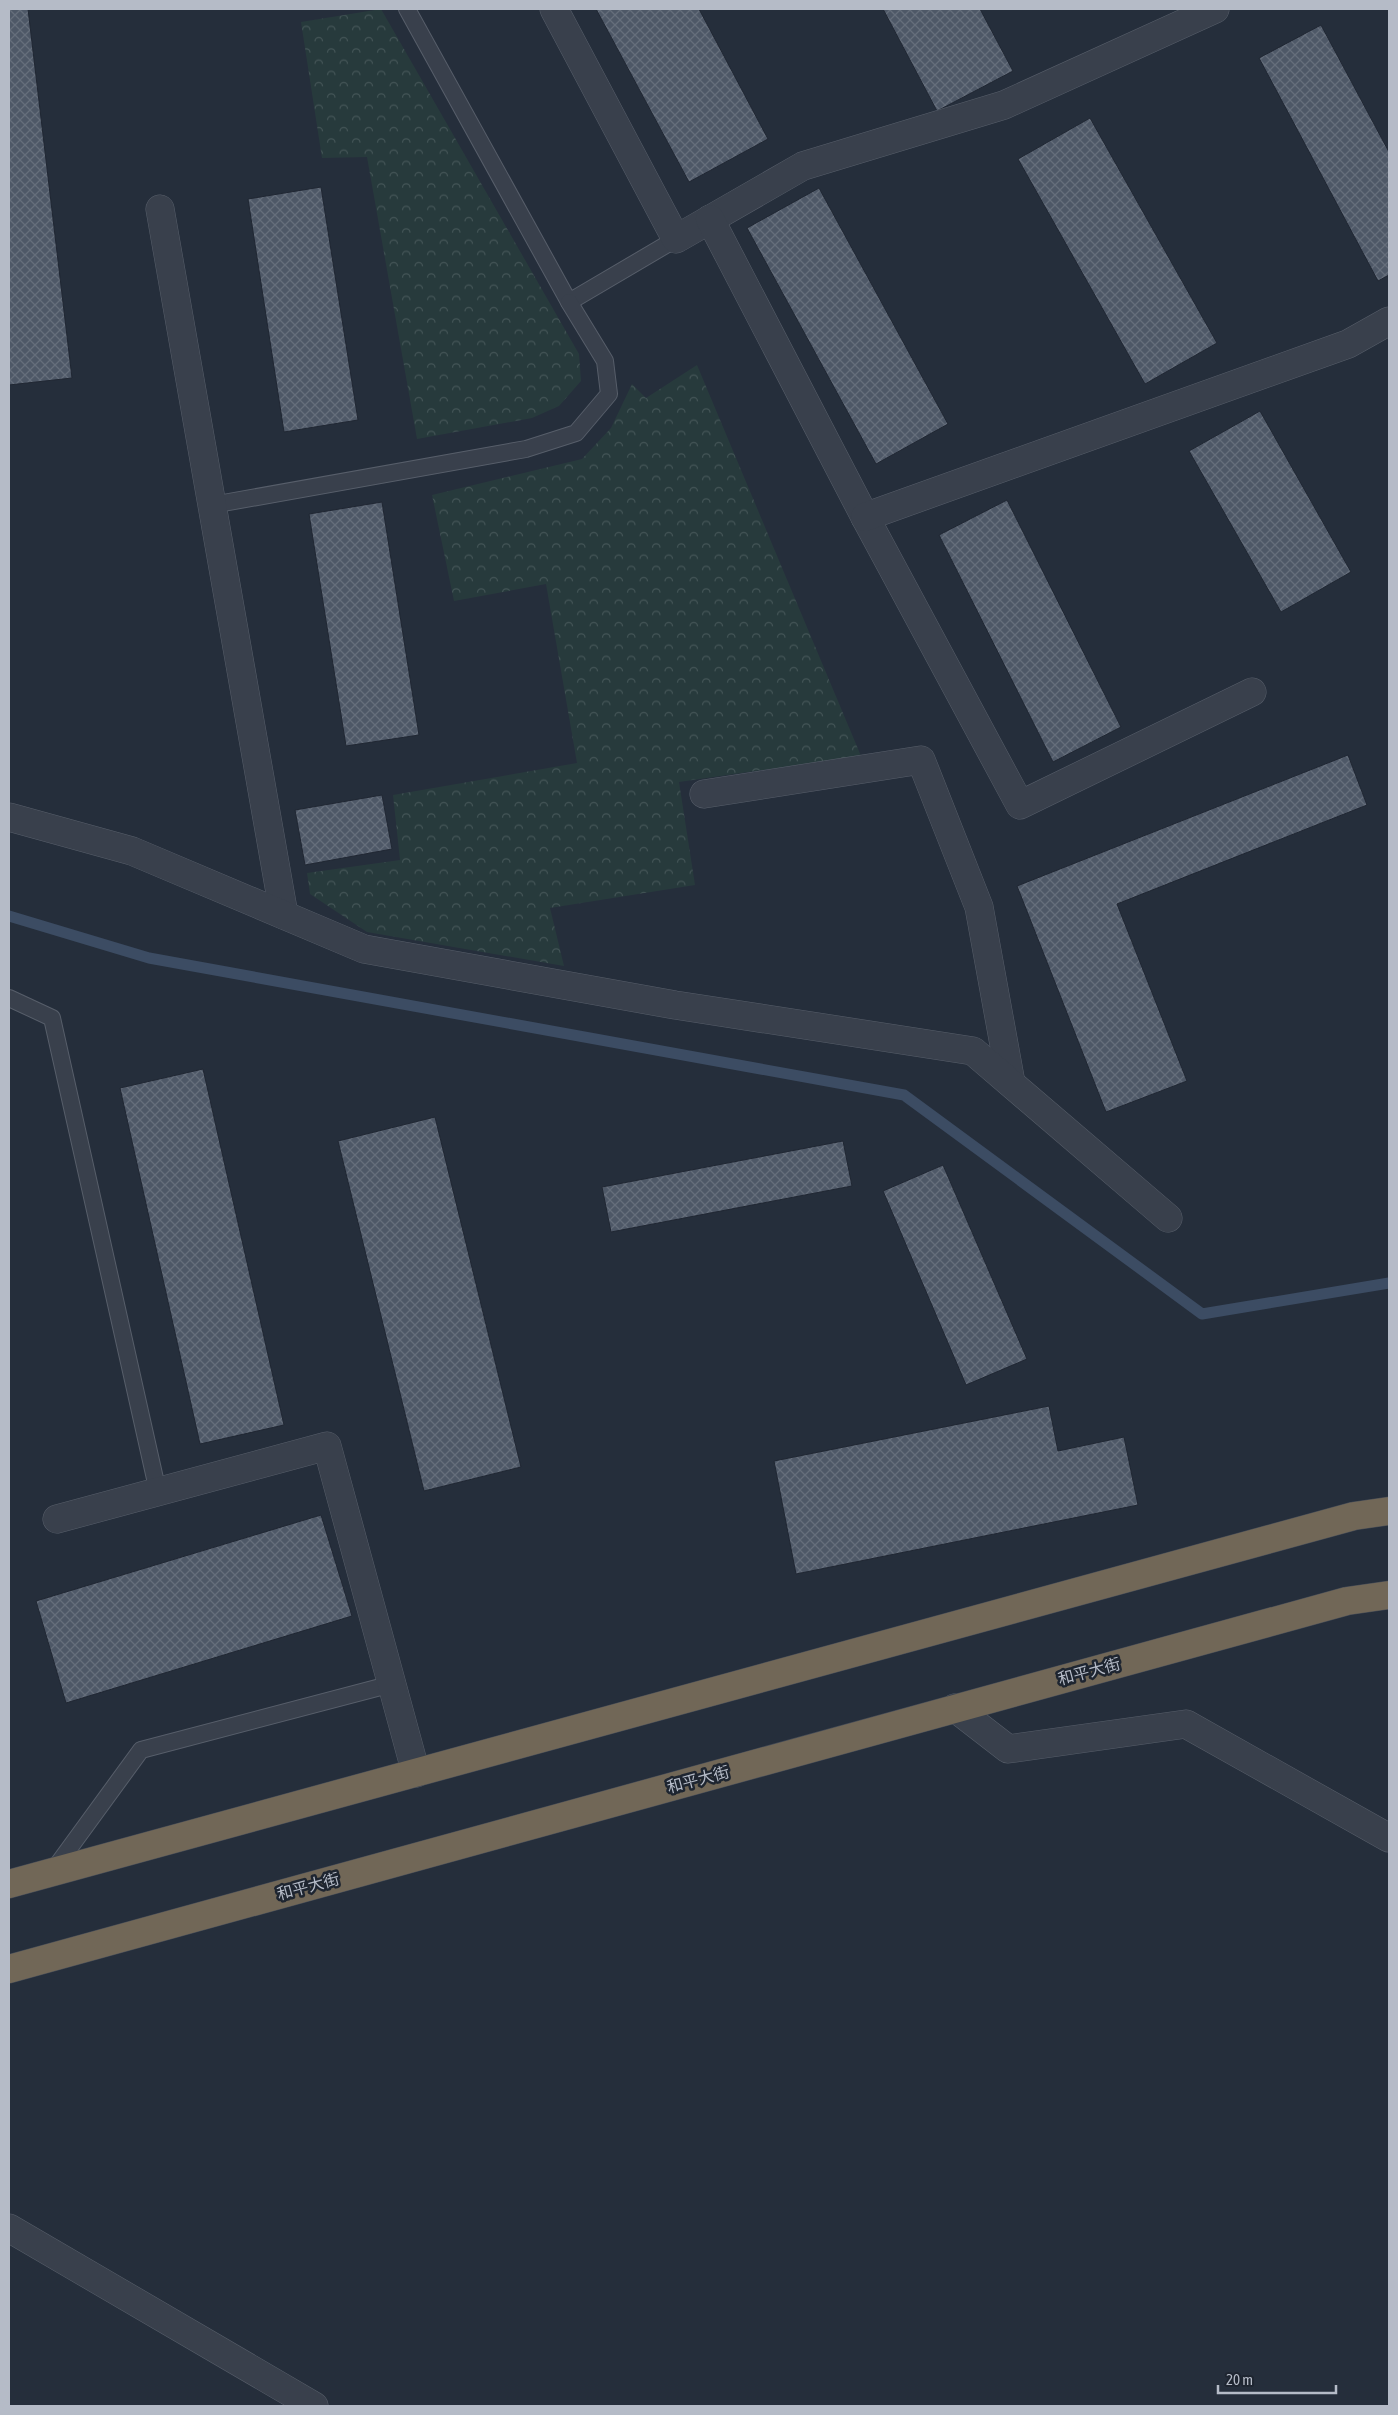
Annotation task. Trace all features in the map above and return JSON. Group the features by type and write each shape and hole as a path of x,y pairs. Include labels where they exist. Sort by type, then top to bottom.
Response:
{"highway":[{"path":"9,1884 1354,1516 1389,1511"},
{"name":"和平大街","path":"9,1969 1347,1600 1389,1595"}],"street":[{"path":"554,9 676,239 803,166 1004,105 1215,9"},
{"path":"160,209 284,915"},
{"path":"710,219 1020,805 1252,692"},
{"path":"866,517 1348,344 1389,321"},
{"path":"704,794 921,760 979,907 1012,1083"},
{"path":"9,817 132,851 364,950 675,1005 973,1051 1168,1218"},
{"path":"57,1520 327,1446 416,1773"},
{"path":"955,1708 1008,1749 1186,1724 1389,1838"},
{"path":"9,2228 314,2406"}],"lane":[{"path":"212,506 526,449 576,433 609,394 605,361 569,302 408,9"},
{"path":"569,302 676,239"},
{"path":"9,998 52,1018 158,1492"},
{"path":"51,1873 141,1750 392,1684"}],"green space":[{"path":"381,9 579,354 581,381 559,406 532,418 417,439 367,157 322,158 301,22"},
{"path":"697,365 861,756 679,782 695,885 550,908 564,966 367,932 310,894 307,873 400,860 393,795 577,763 546,584 454,601 432,495 582,459 611,428 632,384 646,398"}],"building":[{"path":"9,9 28,9 72,378 9,385"},
{"path":"596,9 699,9 768,139 689,182"},
{"path":"883,9 980,9 1013,71 937,111"},
{"path":"1321,25 1389,152 1389,275 1378,281 1259,58"},
{"path":"1090,118 1217,343 1145,384 1018,159"},
{"path":"321,187 358,420 284,432 248,199"},
{"path":"819,188 948,424 876,464 747,228"},
{"path":"1260,411 1351,572 1281,612 1189,451"},
{"path":"1007,500 1121,727 1053,762 939,535"},
{"path":"382,502 419,735 346,746 309,514"},
{"path":"1348,755 1367,805 1117,904 1187,1081 1106,1112 1017,886"},
{"path":"382,795 392,849 305,865 295,810"},
{"path":"203,1069 284,1425 200,1444 120,1088"},
{"path":"435,1117 521,1467 424,1491 338,1141"},
{"path":"843,1141 852,1186 611,1232 602,1187"},
{"path":"943,1165 1027,1359 966,1385 883,1191"},
{"path":"1049,1406 1058,1451 1124,1437 1138,1505 796,1574 774,1461"},
{"path":"321,1515 352,1616 66,1703 36,1601"}],"waterway":[{"path":"9,916 149,958 904,1095 1202,1314 1389,1283"}]}
